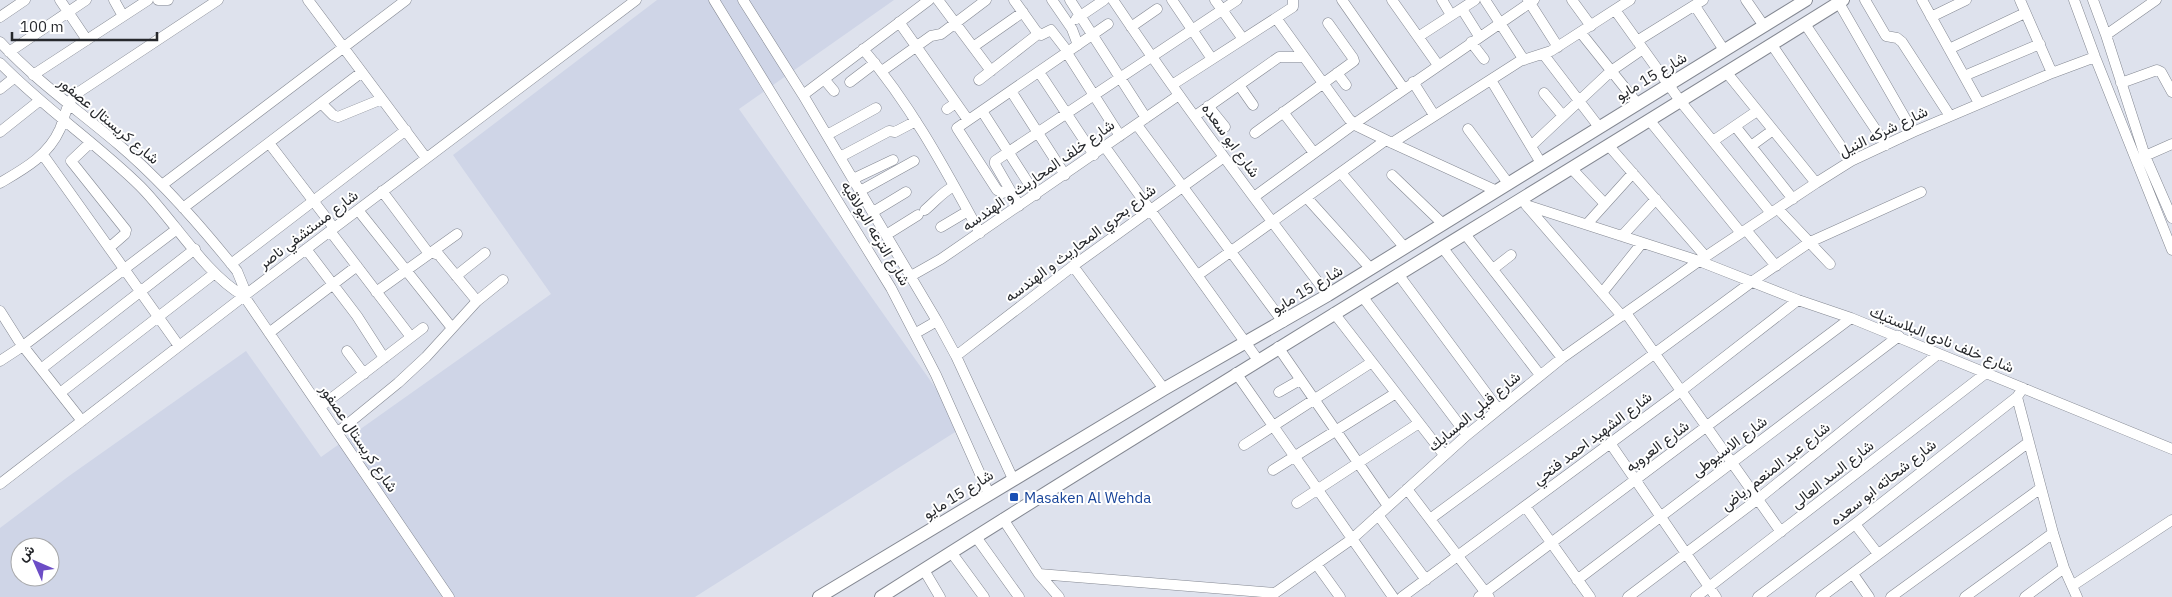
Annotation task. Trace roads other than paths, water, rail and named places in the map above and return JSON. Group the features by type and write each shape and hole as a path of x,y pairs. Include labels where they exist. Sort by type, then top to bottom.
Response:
{"main road":[{"name":"شارع 15 مايو","path":"819,597 1164,389 1328,295 1764,26 1800,1"},
{"path":"881,597 1236,373 1465,234 1524,202 1572,168 1841,1"}],"street":[{"path":"0,17 25,0"},
{"path":"60,0 87,40"},
{"path":"9,52 86,0"},
{"path":"114,0 123,16"},
{"path":"33,75 148,0"},
{"path":"158,0 168,0"},
{"path":"0,183 32,164 43,155 55,140 68,104 76,94 218,0"},
{"path":"308,0 426,158"},
{"path":"162,185 406,0"},
{"name":"شارع مستشفي ناصر","path":"0,484 332,229 636,0"},
{"name":"شارع الترعه البولاقيه","path":"714,0 845,211 916,333 964,434 989,494"},
{"name":"شارع الترعه البولاقيه","path":"743,0 803,95 937,322 956,356 1013,479"},
{"path":"803,95 929,0"},
{"path":"938,0 991,72"},
{"path":"850,82 931,36 940,34 986,0"},
{"path":"1014,0 1038,34"},
{"path":"1052,0 1068,24 1078,45"},
{"path":"1070,0 1146,118"},
{"path":"1068,24 1104,0"},
{"name":"شارع ابو سعده","path":"1113,0 1152,58 1272,223 1328,295"},
{"path":"1172,0 1212,59"},
{"path":"1215,0 1243,39"},
{"path":"1019,206 995,163 1067,112 1193,31 1237,0"},
{"path":"1172,85 1276,18 1293,6 1293,0"},
{"path":"1342,0 1404,88"},
{"path":"1392,0 1438,65"},
{"path":"1442,0 1451,15"},
{"path":"1418,36 1475,0"},
{"path":"1485,0 1524,60"},
{"path":"1572,0 1591,26"},
{"path":"1746,0 1764,26"},
{"path":"1865,0 1886,36 1897,38 1902,42 1950,116"},
{"path":"1922,0 1980,103"},
{"path":"1931,17 1966,0"},
{"path":"2020,0 2052,73"},
{"path":"2074,0 2172,250"},
{"path":"2093,0 2145,156 2172,218"},
{"path":"2106,35 2156,0"},
{"path":"1254,197 1404,88 1531,1 1558,47"},
{"path":"1198,275 1389,142 1524,60 1544,55 1558,47 1627,1"},
{"path":"1841,1 1913,132"},
{"path":"1531,146 1640,45 1699,3 1724,50"},
{"path":"1131,27 1157,9"},
{"path":"1462,9 1484,59"},
{"path":"1615,10 1681,102 1713,141 1775,211 1810,242 1830,264"},
{"path":"972,47 1023,12"},
{"path":"1949,49 2025,13"},
{"path":"1276,18 1344,115 1354,124 1389,142 1497,190"},
{"path":"899,22 916,46 951,106 968,120"},
{"path":"1255,133 1353,62 1354,59 1328,23"},
{"path":"1010,190 1004,193 998,192 956,128 1108,24"},
{"path":"1805,24 1886,145"},
{"path":"979,80 1038,34 1044,34 1051,30 1068,52 1120,136"},
{"path":"1581,33 1637,103"},
{"name":"شارع كريستال عصفور","path":"0,42 33,75 118,144 162,185 231,264 242,279 244,296"},
{"path":"1964,76 2040,44"},
{"path":"1772,45 1851,161"},
{"path":"864,50 879,67 916,121 980,233"},
{"path":"1544,55 1599,127"},
{"path":"1195,116 1279,56 1303,57"},
{"name":"شارع شركه النيل","path":"1702,259 1851,161 1980,103 2095,57"},
{"name":"شارع كريستال عصفور","path":"0,63 39,101 142,188 228,286 244,296 449,597"},
{"path":"2121,83 2157,70 2161,72 2172,92"},
{"path":"183,208 362,72"},
{"path":"1040,72 1094,154"},
{"path":"1726,73 1816,183"},
{"path":"1337,74 1346,85"},
{"path":"0,89 14,78"},
{"path":"824,78 834,91"},
{"path":"1491,80 1541,163"},
{"path":"1413,82 1434,116"},
{"path":"1238,85 1254,105"},
{"path":"1011,91 1065,175"},
{"path":"1544,93 1563,116"},
{"name":"شارع خلف المحاريث و الهندسه","path":"911,276 980,233 1179,95"},
{"path":"321,103 333,115 338,117 382,99"},
{"path":"0,132 39,101"},
{"path":"1208,106 1225,127"},
{"path":"827,135 876,108"},
{"path":"982,111 1036,194"},
{"path":"1713,141 1757,111"},
{"path":"1283,112 1314,152"},
{"path":"840,157 889,131 895,132 916,121"},
{"path":"1650,121 1744,232 1776,266"},
{"path":"1137,125 1283,322"},
{"path":"1735,126 1793,199"},
{"path":"1468,129 1508,183"},
{"path":"231,264 406,130"},
{"path":"1751,146 1773,130"},
{"path":"90,143 71,161 126,230 125,234 109,248"},
{"path":"268,143 314,201 357,266 410,337"},
{"path":"2145,156 2172,144"},
{"path":"1609,146 1656,200 1702,259"},
{"path":"1105,147 1258,360"},
{"path":"43,155 179,346"},
{"name":"شارع بحري المحاريث و الهندسه","path":"956,356 1073,266 1224,156"},
{"path":"853,178 893,160"},
{"path":"860,191 914,161"},
{"path":"1572,168 1605,204"},
{"path":"1586,224 1633,173"},
{"path":"1342,174 1405,248"},
{"path":"1392,174 1444,224"},
{"path":"886,235 922,212 937,201 941,193 954,186"},
{"path":"382,191 425,250 439,256 477,301"},
{"path":"873,212 906,192"},
{"path":"1430,519 1753,281 1810,242 1921,192"},
{"path":"1307,198 1370,269"},
{"path":"1622,236 1656,200"},
{"path":"1524,202 1602,293 1624,314 1781,532"},
{"name":"شارع خلف نادى البلاستيك","path":"1524,202 1642,243 1702,259 1798,300 1899,336 1986,373 2020,392 2172,449"},
{"path":"358,210 452,328"},
{"path":"941,227 968,211"},
{"path":"0,361 23,346 177,229"},
{"path":"376,292 456,234"},
{"path":"1465,234 1562,358"},
{"path":"1602,293 1642,243"},
{"path":"1442,248 1540,375"},
{"path":"41,369 195,249"},
{"path":"306,249 360,320 384,358"},
{"path":"456,276 485,253"},
{"path":"1493,268 1512,255"},
{"name":"شارع قبلي المسابك","path":"1276,595 1352,539 1444,455 1540,375 1702,259"},
{"path":"269,333 357,266"},
{"path":"1073,266 1164,389"},
{"path":"60,393 215,272"},
{"path":"1398,274 1498,409"},
{"path":"338,432 398,383 477,301 503,280"},
{"path":"1362,296 1468,435"},
{"name":"شارع الشهيد احمد فتحي","path":"1402,597 1681,391 1798,300"},
{"path":"0,311 23,346 82,422"},
{"path":"1334,313 1444,455"},
{"name":"شارع العروبه","path":"1484,595 1851,318"},
{"path":"916,333 937,322"},
{"path":"320,407 423,328"},
{"name":"شارع الاسيوطى","path":"1578,580 1899,336"},
{"path":"1278,348 1388,506"},
{"path":"347,351 364,374"},
{"name":"شارع عبد المنعم رياض","path":"1628,597 1758,500 1938,354"},
{"path":"1244,445 1272,425 1372,362"},
{"path":"1236,373 1393,597"},
{"name":"شارع السد العالى","path":"1696,597 1986,373"},
{"path":"1279,392 1300,380"},
{"path":"2020,392 2029,442 2053,533 2064,568 2077,597"},
{"name":"شارع شحاته ابو سعده","path":"1758,597 1855,524 2020,392"},
{"path":"1273,470 1396,393"},
{"path":"1297,503 1420,424"},
{"path":"1821,597 2029,442"},
{"path":"1610,443 1716,597"},
{"path":"1891,597 2041,488"},
{"path":"1407,489 1458,556 1484,595"},
{"path":"1525,506 1590,597"},
{"path":"1378,515 1426,580"},
{"path":"1003,519 1039,574 1059,597"},
{"path":"2072,586 2172,520"},
{"path":"1855,524 1878,554"},
{"path":"1965,597 2053,533"},
{"path":"976,537 1019,597"},
{"path":"951,552 984,597"},
{"path":"1318,564 1340,597"},
{"path":"2025,597 2064,568"},
{"path":"924,570 940,597"},
{"path":"1039,574 1276,595"},
{"path":"1853,574 1869,597"}],"place":[{"name":"Masaken Al Wehda","path":"1014,497"}]}
